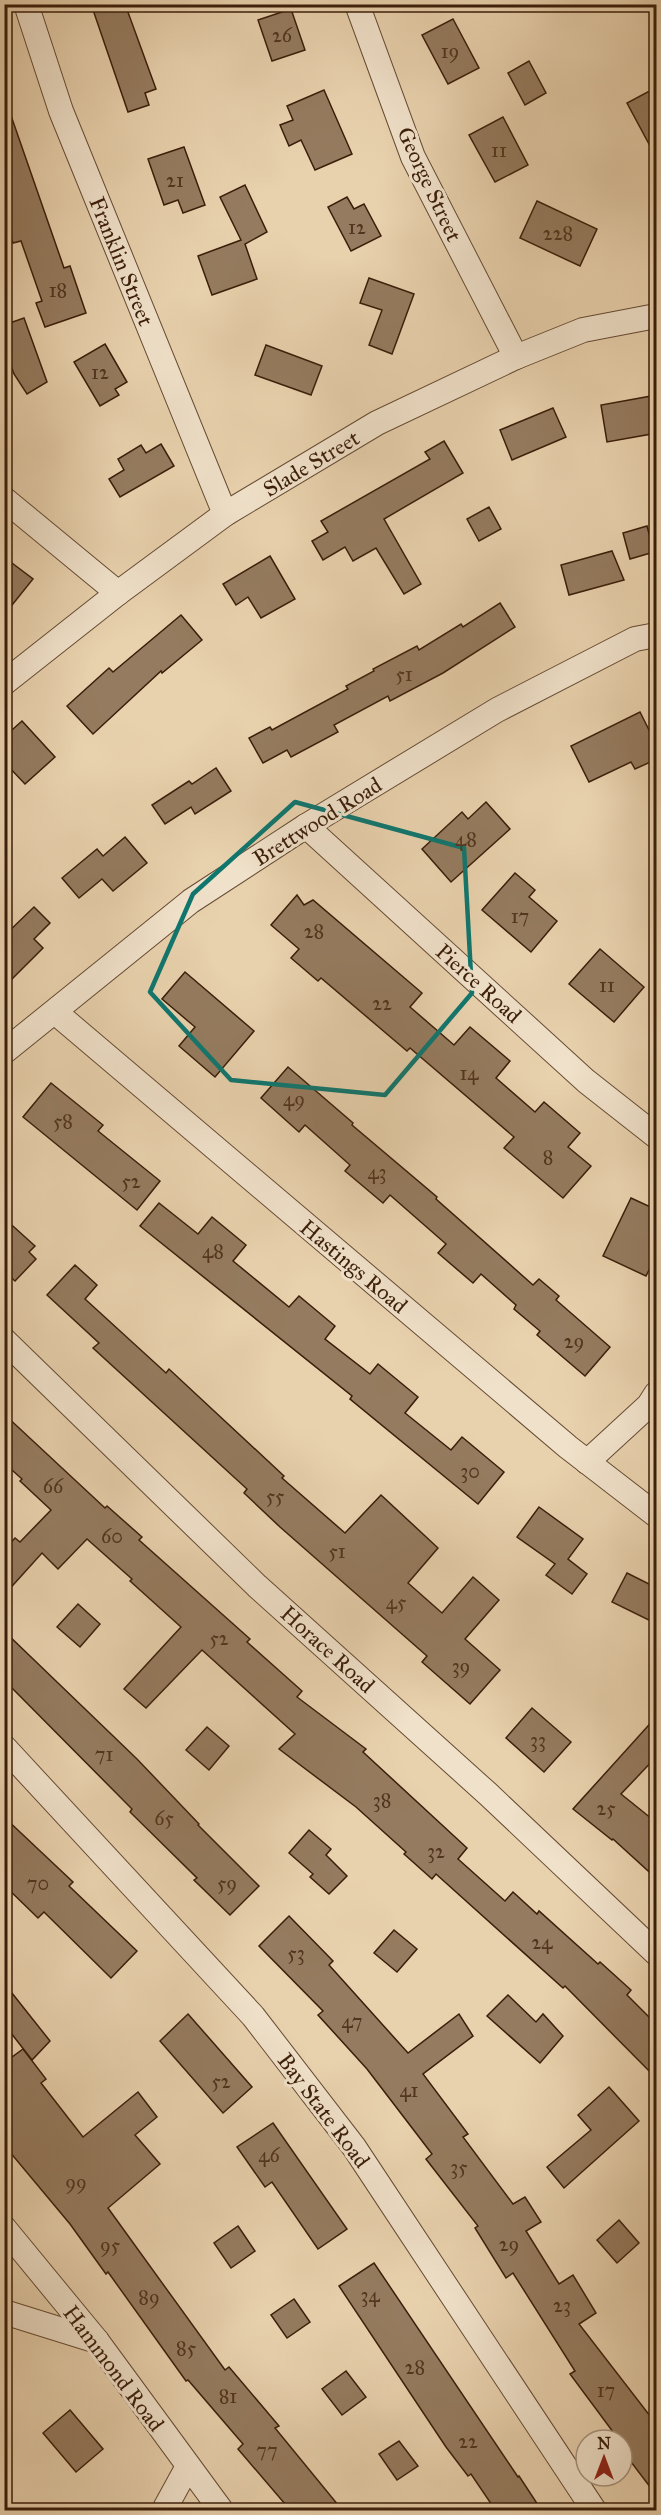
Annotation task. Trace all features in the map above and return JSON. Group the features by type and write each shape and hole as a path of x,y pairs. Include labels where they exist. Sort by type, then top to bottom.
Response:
{"street":[{"name":"Franklin Street","path":"26,4 61,111 225,514"},
{"name":"George Street","path":"357,4 413,157 516,357"},
{"name":"Slade Street","path":"4,683 118,593 225,514 377,423 516,357 583,330 657,316"},
{"path":"4,499 118,593"},
{"name":"Brettwood Road","path":"4,1052 191,902 306,826 497,710 635,639 657,635"},
{"name":"Pierce Road","path":"306,826 586,1081 657,1136"},
{"name":"Hastings Road","path":"55,1012 587,1461 657,1515"},
{"name":"Horace Road","path":"4,1340 257,1586 488,1794 657,1953"},
{"path":"587,1461 649,1405 657,1394"},
{"name":"Bay State Road","path":"4,1747 260,2025 354,2147 594,2511"},
{"name":"Hammond Road","path":"4,2228 97,2341 220,2511"},
{"path":"4,2312 97,2341"},
{"path":"164,2511 188,2468"}],"highlighted area":[{"path":"295,802 464,848 472,993 385,1095 231,1080 150,992 193,894"}],"building":[{"path":"91,4 125,4 156,89 145,93 149,105 128,112"},
{"path":"291,9 305,50 272,61 258,20"},
{"path":"453,19 479,68 448,84 422,35"},
{"path":"529,61 546,93 525,105 508,73"},
{"path":"657,87 657,159 627,103"},
{"path":"324,90 352,154 315,170 301,140 289,146 280,125 293,120 287,106"},
{"path":"8,107 64,268 70,266 86,313 45,327 36,303 42,301 21,241 13,243 4,218 4,108"},
{"path":"503,117 528,165 495,182 469,135"},
{"path":"184,147 205,205 183,213 178,200 164,205 148,159"},
{"path":"245,185 267,232 245,244 257,279 212,295 198,256 241,240 220,197"},
{"path":"347,197 354,209 364,204 381,236 351,251 328,207"},
{"path":"537,201 597,229 580,266 520,238"},
{"path":"369,278 414,294 392,354 369,345 382,310 360,303"},
{"path":"24,318 47,382 27,394 14,374 4,346 4,325"},
{"path":"105,344 127,382 115,389 119,395 100,406 74,362"},
{"path":"266,345 322,366 311,395 255,375"},
{"path":"657,395 657,433 607,442 601,405"},
{"path":"553,408 566,437 512,460 500,430"},
{"path":"444,441 463,473 384,519 421,584 404,594 376,548 353,561 345,547 323,560 312,541 328,532 321,521 430,459 425,452"},
{"path":"161,444 174,466 120,497 109,479 124,470 118,459 141,445 146,453"},
{"path":"489,507 501,529 479,541 467,519"},
{"path":"647,526 654,552 630,559 623,533"},
{"path":"612,551 624,580 569,595 561,565"},
{"path":"270,556 295,599 261,618 248,597 236,605 223,584"},
{"path":"4,557 33,579 4,615"},
{"path":"500,603 515,627 443,673 390,701 388,696 334,725 338,732 291,757 287,750 263,763 249,738 270,727 272,730 348,689 346,686 374,671 373,669 417,646 419,650 461,624 463,627"},
{"path":"181,615 202,640 162,673 161,671 93,734 67,706 109,668 113,672"},
{"path":"640,712 657,746 657,759 635,769 631,762 589,782 571,746"},
{"path":"22,721 55,757 25,784 4,762 4,737"},
{"path":"216,768 231,791 195,814 191,807 165,824 152,805 189,781 192,784"},
{"path":"486,802 510,829 451,882 422,849 462,812 468,819"},
{"path":"125,837 147,863 113,891 102,879 79,898 62,878 97,849 103,856"},
{"path":"515,873 535,890 529,897 557,921 531,952 482,910"},
{"path":"297,895 304,905 313,900 422,993 410,1007 454,1045 470,1027 510,1061 496,1078 535,1112 544,1102 580,1133 568,1147 591,1166 563,1198 504,1148 514,1137 410,1048 407,1051 321,978 318,981 291,958 299,949 271,925"},
{"path":"34,907 50,923 34,939 43,948 4,987 4,936"},
{"path":"600,949 644,987 614,1022 569,984"},
{"path":"185,972 254,1031 215,1077 179,1046 195,1027 162,999"},
{"path":"288,1067 437,1197 436,1199 533,1285 539,1279 559,1296 556,1300 610,1347 585,1376 537,1335 540,1331 514,1309 516,1305 481,1274 473,1283 438,1253 446,1244 390,1195 383,1203 345,1171 350,1165 305,1125 299,1132 261,1098"},
{"path":"51,1083 103,1125 98,1131 160,1181 137,1210 23,1117"},
{"path":"631,1198 657,1210 657,1254 646,1276 603,1256"},
{"path":"159,1203 198,1234 212,1217 246,1245 233,1261 289,1307 299,1296 335,1326 325,1339 370,1374 378,1364 418,1397 405,1413 451,1450 462,1437 504,1472 478,1504 350,1399 352,1396 140,1226"},
{"path":"4,1218 35,1246 29,1252 36,1259 15,1281 8,1275 4,1279"},
{"path":"75,1265 97,1285 85,1299 166,1373 169,1369 284,1476 282,1478 345,1533 381,1495 438,1548 408,1583 442,1613 473,1577 499,1600 465,1639 500,1670 470,1704 422,1662 427,1656 280,1527 244,1493 247,1489 93,1348 99,1343 47,1295"},
{"path":"4,1414 105,1508 107,1506 142,1537 139,1540 250,1639 247,1642 302,1691 297,1697 366,1749 363,1752 467,1848 458,1859 505,1901 513,1892 537,1914 539,1911 631,1990 627,1995 657,2025 657,2079 565,1986 563,1988 436,1874 432,1879 356,1807 279,1749 295,1734 202,1650 146,1708 124,1689 181,1627 87,1539 58,1569 42,1553 4,1595 4,1550 15,1538 20,1542 51,1510 4,1463"},
{"path":"539,1507 583,1539 568,1559 587,1574 572,1594 546,1575 555,1564 517,1537"},
{"path":"627,1573 657,1588 657,1624 612,1602"},
{"path":"78,1604 100,1624 80,1647 57,1627"},
{"path":"4,1631 137,1759 259,1886 230,1915 194,1880 197,1878 130,1812 132,1809 4,1680"},
{"path":"532,1708 571,1742 544,1772 506,1738"},
{"path":"657,1716 657,1756 621,1794 657,1823 657,1879 613,1839 573,1809"},
{"path":"207,1727 229,1746 209,1770 186,1750"},
{"path":"4,1817 73,1882 69,1886 137,1951 111,1978 44,1912 38,1918 4,1885"},
{"path":"309,1830 331,1849 326,1855 347,1876 329,1894 310,1877 313,1874 289,1853"},
{"path":"289,1916 333,1961 329,1965 408,2053 459,2014 473,2036 423,2074 468,2134 463,2137 513,2204 525,2197 541,2222 526,2231 559,2284 573,2275 596,2313 579,2324 657,2425 657,2496 634,2466 634,2428 610,2428 570,2374 575,2371 513,2273 506,2278 475,2228 478,2226 426,2159 432,2154 367,2069 318,2015 323,2011 259,1946"},
{"path":"394,1930 417,1949 397,1972 374,1953"},
{"path":"4,1983 50,2041 32,2060 4,2024"},
{"path":"508,1995 536,2022 543,2014 563,2036 540,2063 487,2016"},
{"path":"188,2014 252,2087 223,2113 160,2041"},
{"path":"23,2049 46,2079 41,2083 83,2137 138,2092 157,2117 135,2135 160,2164 108,2208 225,2370 229,2367 279,2426 275,2428 343,2511 291,2511 238,2449 243,2444 188,2380 186,2381 108,2272 106,2274 70,2224 4,2145 4,2063"},
{"path":"609,2087 639,2121 564,2188 547,2167 591,2130 578,2115"},
{"path":"273,2123 347,2229 318,2249 272,2182 265,2187 237,2147"},
{"path":"619,2220 639,2243 617,2263 597,2240"},
{"path":"238,2226 255,2251 231,2268 214,2243"},
{"path":"374,2263 542,2511 496,2511 471,2474 468,2476 446,2447 339,2286"},
{"path":"294,2299 310,2322 287,2338 271,2315"},
{"path":"346,2371 366,2397 342,2415 322,2389"},
{"path":"70,2410 103,2449 76,2472 43,2433"},
{"path":"399,2441 418,2466 397,2480 379,2454"}]}
